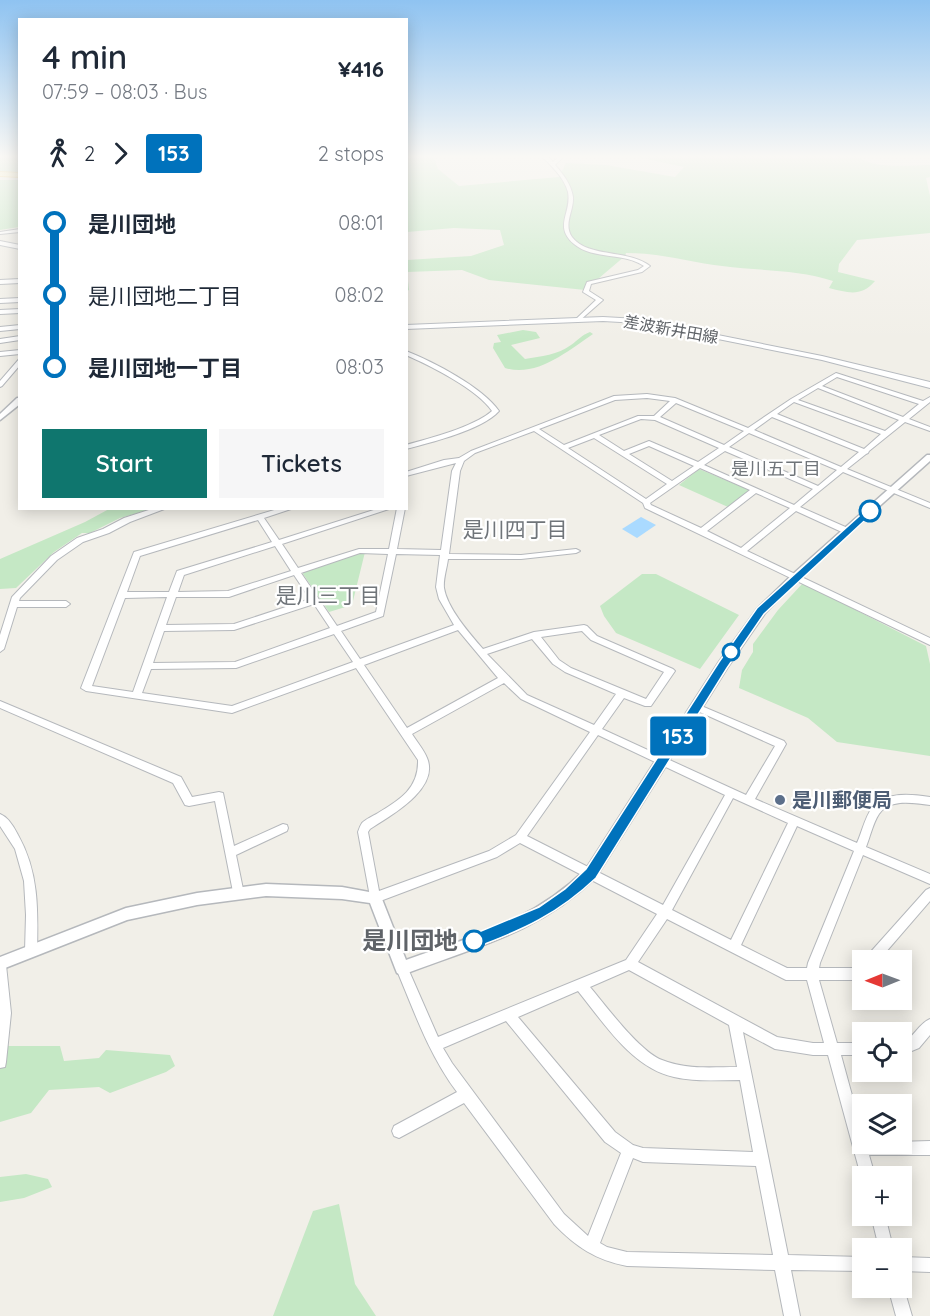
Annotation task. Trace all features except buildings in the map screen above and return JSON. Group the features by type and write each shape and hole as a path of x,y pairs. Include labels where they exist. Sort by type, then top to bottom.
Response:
{"main road":[{"path":"0,243 18,247"},
{"name":"差波新井田線","path":"408,327 624,320 667,326 822,358 930,385"}],"street":[{"path":"568,216 565,225 569,236 589,249 637,260 647,266 640,271 589,283 586,292 600,300 578,320"},
{"path":"0,233 18,230"},
{"path":"0,282 18,281"},
{"path":"0,301 18,300"},
{"path":"0,312 18,311"},
{"path":"0,329 18,327"},
{"path":"0,341 18,338"},
{"path":"0,354 18,352"},
{"path":"408,354 452,377 493,405 496,411 491,417 408,446"},
{"path":"0,385 18,362"},
{"path":"646,502 793,400 836,375 927,401"},
{"path":"817,386 930,429"},
{"path":"408,475 447,462 461,460 473,452 620,397 647,396 675,400 930,506"},
{"path":"656,418 675,400"},
{"path":"793,400 886,434"},
{"path":"743,550 927,401"},
{"path":"0,418 18,402"},
{"path":"772,415 866,452"},
{"path":"564,447 640,417 656,418 819,489"},
{"path":"535,429 646,502 648,506 743,550 930,643"},
{"path":"594,435 672,484"},
{"path":"623,454 649,443 847,531"},
{"path":"402,968 544,912 570,894 591,873 737,642 760,611 796,576 930,458"},
{"path":"461,460 456,471 441,595 446,608 504,679 531,701 731,793 930,879"},
{"path":"702,531 754,490"},
{"path":"0,649 19,593 54,558 80,540 158,510"},
{"path":"285,510 137,554 86,688 232,710 460,626"},
{"path":"137,695 180,573 383,510"},
{"path":"148,666 236,665 380,614 401,510"},
{"path":"260,518 423,759 424,774 417,789 366,826 363,832 375,898 435,1045 465,1095 559,1219 571,1233 591,1248 611,1257 852,1264"},
{"path":"122,595 229,594 359,551 393,550 445,555 521,557 576,551"},
{"path":"162,628 234,627 316,600"},
{"path":"14,604 66,604"},
{"path":"482,653 534,635 584,628 594,638 670,671 648,704 568,670 556,662 534,635"},
{"path":"406,733 504,679"},
{"path":"0,1062 5,1013 0,964 126,914 197,899 266,890 375,898 493,854 520,838 622,693"},
{"path":"0,704 177,780 189,802 219,796 238,894"},
{"path":"696,707 781,744 749,800"},
{"path":"435,1045 630,964 665,912 731,793"},
{"path":"852,1120 812,976 814,963 874,812 887,800 911,798 930,801"},
{"path":"0,818 11,830 23,853 32,887 31,951"},
{"path":"734,947 795,820"},
{"path":"230,854 283,828"},
{"path":"520,838 786,974 812,976 852,974"},
{"path":"880,950 930,894"},
{"path":"630,964 775,1043 813,1049 852,1049"},
{"path":"580,984 634,1046 653,1063 680,1071 745,1074"},
{"path":"508,1014 610,1137 628,1150 643,1155 760,1159"},
{"path":"735,1023 792,1316"},
{"path":"912,1045 930,1024"},
{"path":"399,1131 465,1095"},
{"path":"912,1148 930,1148"},
{"path":"591,1248 628,1150"},
{"path":"912,1264 930,1264"},
{"path":"899,1298 904,1316"}],"green space":[{"path":"0,216 18,216 18,227 0,230"},
{"path":"408,216 930,216 930,233 857,240 839,264 838,272 875,281 860,292 829,288 833,281 806,274 722,266 639,253 626,253 585,290 489,280 462,270 408,272 408,260 471,256 504,245 500,230 454,228 408,232"},
{"path":"523,330 536,332 540,338 511,345 525,359 561,351 587,333 593,334 541,366 517,370 505,368 493,348 494,343 501,342 497,335"},
{"path":"699,469 747,489 749,492 728,507 679,485"},
{"path":"107,510 148,510 120,518 90,533 82,533 54,552 16,588 0,589 0,559"},
{"path":"365,552 352,605 329,612 303,574 304,571"},
{"path":"642,574 656,574 739,615 700,669 616,633 604,616 600,606"},
{"path":"803,583 926,646 930,664 930,756 837,742 808,718 739,688 742,670 753,652 753,644 778,610"},
{"path":"0,1042 9,1046 60,1046 64,1061 99,1058 106,1050 170,1055 175,1066 166,1072 110,1093 99,1087 49,1090 31,1113 0,1122"},
{"path":"26,1174 48,1179 52,1187 24,1198 0,1202 0,1177"},
{"path":"339,1204 355,1284 376,1316 273,1316 313,1211"}],"water":[{"path":"641,517 656,525 637,538 622,529"}],"bus line":[{"name":"153","path":"474,941 544,912 570,894 591,873 737,642 760,611 870,511"}],"place":[{"name":"是川郵便局","path":"780,800"},
{"name":"是川団地","path":"474,941"}],"district":[{"name":"是川五丁目","path":"776,469"},
{"name":"是川四丁目","path":"515,530"},
{"name":"是川三丁目","path":"328,596"}]}
